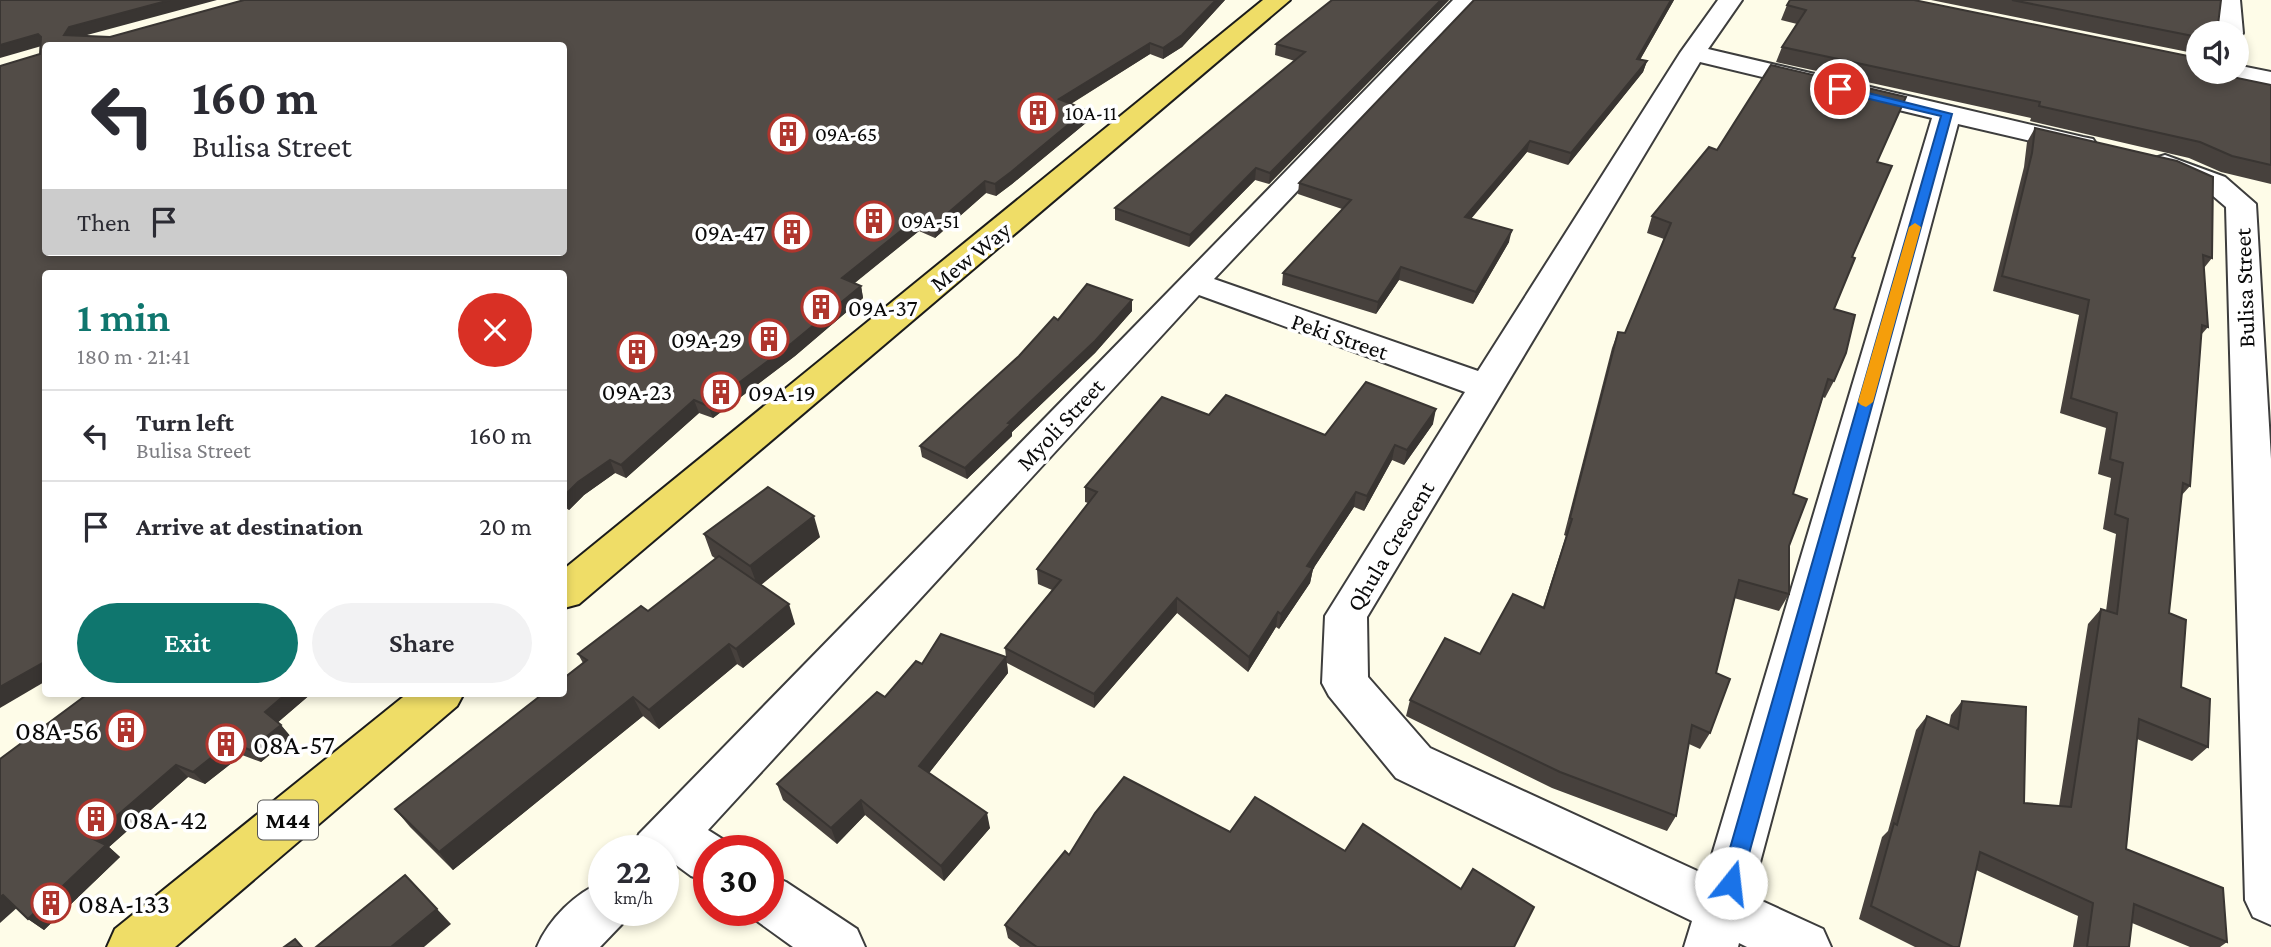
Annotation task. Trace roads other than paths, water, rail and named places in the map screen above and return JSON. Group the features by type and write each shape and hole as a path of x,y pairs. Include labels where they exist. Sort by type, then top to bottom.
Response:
{"main road":[{"name":"Mew Way","path":"567,590 1278,0"},
{"name":"M44","path":"134,947 437,697"}],"street":[{"name":"Myoli Street","path":"680,848 1193,282 1466,0"},
{"name":"Qhula Crescent","path":"1730,0 1693,53 1346,616 1345,683 1413,763 1717,928 1804,947"},
{"path":"2228,0 2230,21"},
{"name":"Bulisa Street","path":"1693,53 2178,167 2215,183 2241,204 2271,900"},
{"path":"2249,76 2271,80"},
{"path":"1717,928 1947,114"},
{"name":"Peki Street","path":"1193,282 1487,387"},
{"path":"784,910 838,947"},
{"path":"564,947 588,922"}],"place":[{"name":"10A-11","path":"1038,113"},
{"name":"09A-65","path":"788,134"},
{"name":"09A-51","path":"874,221"},
{"name":"09A-47","path":"792,232"},
{"name":"09A-37","path":"821,307"},
{"name":"09A-29","path":"769,339"},
{"name":"09A-23","path":"637,352"},
{"name":"09A-19","path":"721,392"},
{"name":"08A-56","path":"126,730"},
{"name":"08A-57","path":"226,744"},
{"name":"08A-42","path":"96,819"},
{"name":"08A-133","path":"51,903"}]}
